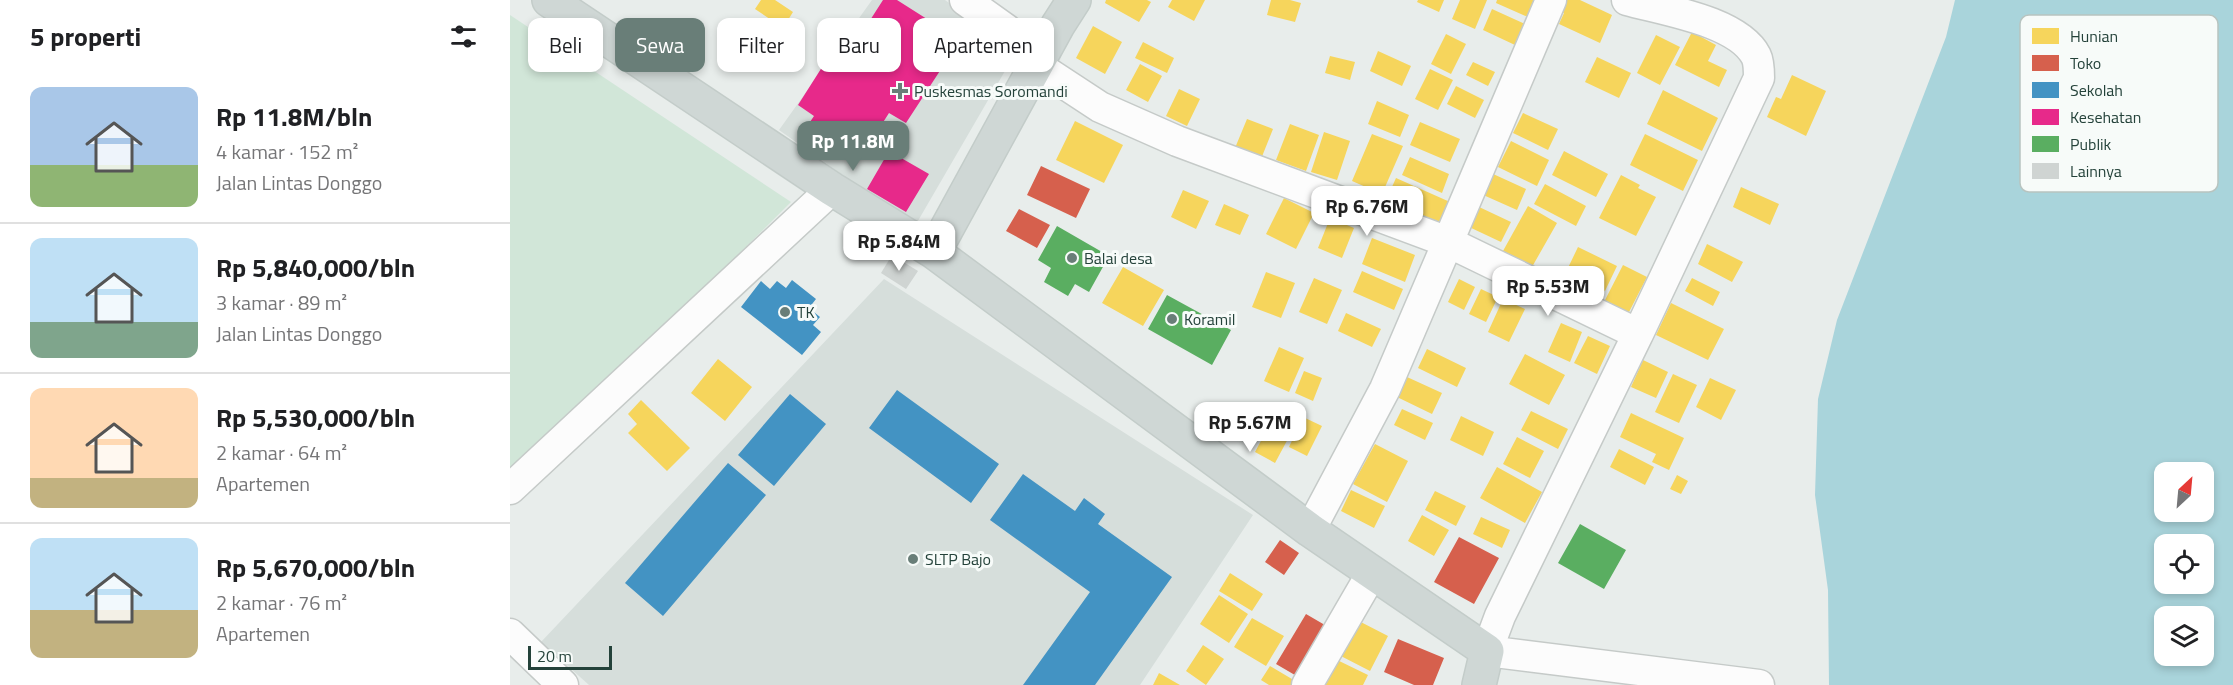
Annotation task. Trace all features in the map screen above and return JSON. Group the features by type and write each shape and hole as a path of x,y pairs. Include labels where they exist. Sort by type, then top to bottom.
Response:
{"main road":[{"path":"549,0 832,189 934,252 1310,530 1487,651 1479,685"},
{"path":"1054,34 1074,0"},
{"path":"934,252 1032,72"}],"street":[{"path":"965,0 987,18"},
{"path":"1310,530 1385,389 1551,0"},
{"path":"1627,0 1713,24 1729,31 1746,42 1757,58 1759,78 1638,334 1500,616 1487,651 1760,685"},
{"path":"1054,72 1100,107 1177,141 1448,242 1638,334"},
{"path":"510,489 832,189"},
{"path":"1307,685 1372,573"},
{"path":"510,634 563,685"}],"shaded area":[{"name":"Puskesmas Soromandi","path":"872,0 945,0 970,18 913,18 913,72 1004,72 915,226 779,130 820,72 901,72 901,18 859,18"},
{"path":"884,279 1253,515 1140,685 589,685 541,642"}],"green space":[{"path":"510,15 528,27 528,72 596,72 791,202 510,482"}],"water":[{"path":"1955,0 2233,0 2233,685 1829,685 1828,590 1815,495 1818,399 1837,320 1946,37"}],"building: Hunian":[{"path":"761,0 775,0 793,12 789,18 768,18 755,9"},
{"path":"1106,0 1147,0 1151,2 1139,22 1105,3"},
{"path":"1172,0 1205,0 1194,21 1168,7"},
{"path":"1271,0 1290,0 1301,3 1295,22 1267,15"},
{"path":"1418,0 1444,0 1439,12 1417,2"},
{"path":"1460,0 1487,0 1475,29 1452,19"},
{"path":"1497,0 1536,0 1528,17 1496,3"},
{"path":"1564,0 1580,0 1612,15 1600,43 1559,24 1564,13 1559,11"},
{"path":"1492,9 1525,24 1515,45 1483,30"},
{"path":"1093,26 1122,42 1105,74 1076,58"},
{"path":"1692,32 1716,45 1708,61 1727,70 1719,87 1675,65"},
{"path":"1446,34 1466,44 1451,74 1431,64"},
{"path":"1656,35 1680,47 1660,85 1637,73"},
{"path":"1143,42 1174,58 1167,73 1135,58"},
{"path":"1378,51 1411,66 1402,86 1370,71"},
{"path":"1330,56 1355,62 1350,80 1325,73"},
{"path":"1597,57 1631,73 1619,98 1585,82"},
{"path":"1473,62 1495,72 1488,86 1466,75"},
{"path":"1140,64 1162,76 1148,102 1126,90"},
{"path":"1430,69 1453,80 1438,110 1415,99"},
{"path":"1792,75 1826,91 1806,136 1767,117 1776,97 1781,99"},
{"path":"1456,86 1484,100 1475,118 1447,104"},
{"path":"1179,89 1200,99 1187,126 1166,116"},
{"path":"1663,90 1718,118 1702,151 1647,124"},
{"path":"1377,101 1409,115 1400,137 1368,124"},
{"path":"1523,113 1558,129 1548,150 1513,133"},
{"path":"1247,119 1273,129 1261,159 1235,148"},
{"path":"1075,121 1123,145 1104,183 1056,160"},
{"path":"1420,122 1460,139 1450,162 1410,145"},
{"path":"1290,124 1319,135 1306,171 1276,160"},
{"path":"1324,132 1350,141 1337,180 1311,172"},
{"path":"1372,134 1403,146 1382,194 1352,181"},
{"path":"1645,134 1698,160 1683,191 1630,165"},
{"path":"1511,141 1549,160 1537,186 1498,167"},
{"path":"1564,151 1608,174 1596,197 1552,175"},
{"path":"1410,157 1449,174 1442,193 1402,175"},
{"path":"1491,173 1526,189 1517,210 1481,194"},
{"path":"1621,175 1640,185 1638,188 1656,197 1636,236 1599,218"},
{"path":"1396,178 1450,202 1440,223 1434,220 1431,226 1382,209"},
{"path":"1545,184 1586,206 1576,226 1534,204"},
{"path":"1741,187 1779,204 1770,225 1733,207"},
{"path":"1183,190 1209,201 1196,229 1171,217"},
{"path":"1284,198 1314,213 1296,249 1266,234"},
{"path":"1224,204 1249,215 1240,235 1215,225"},
{"path":"1477,206 1511,222 1501,242 1467,226"},
{"path":"1528,206 1557,223 1532,267 1503,251"},
{"path":"1330,218 1354,228 1342,258 1318,248"},
{"path":"1372,238 1415,255 1405,282 1362,264"},
{"path":"1707,244 1743,262 1732,282 1698,264"},
{"path":"1578,247 1617,266 1605,291 1566,272"},
{"path":"1623,265 1647,277 1628,314 1604,302"},
{"path":"1123,267 1164,290 1143,326 1102,303"},
{"path":"1362,271 1403,289 1394,310 1353,292"},
{"path":"1266,272 1295,283 1281,318 1252,307"},
{"path":"1314,278 1342,290 1327,324 1299,312"},
{"path":"1692,278 1720,292 1713,306 1685,291"},
{"path":"1459,279 1475,287 1464,310 1448,302"},
{"path":"1481,289 1498,297 1486,322 1469,314"},
{"path":"1503,299 1525,309 1509,342 1488,332"},
{"path":"1671,303 1724,329 1708,360 1656,335"},
{"path":"1346,313 1381,329 1372,347 1338,331"},
{"path":"1561,323 1582,332 1570,362 1548,352"},
{"path":"1588,336 1610,346 1597,374 1574,363"},
{"path":"1279,347 1304,358 1289,392 1264,381"},
{"path":"1427,349 1466,368 1457,387 1418,368"},
{"path":"1525,354 1565,375 1549,405 1509,384"},
{"path":"718,359 752,387 725,421 691,393"},
{"path":"1643,360 1668,372 1656,398 1631,387"},
{"path":"1304,371 1322,378 1313,401 1295,393"},
{"path":"1673,374 1697,385 1679,423 1655,412"},
{"path":"1407,377 1442,393 1432,414 1397,397"},
{"path":"1710,378 1736,390 1721,420 1696,407"},
{"path":"641,400 690,448 667,471 628,433 637,424 628,414"},
{"path":"1402,409 1433,423 1425,440 1394,425"},
{"path":"1277,411 1297,422 1275,463 1255,452"},
{"path":"1531,411 1568,429 1558,449 1521,430"},
{"path":"1631,413 1684,438 1669,470 1652,462 1656,454 1620,437"},
{"path":"1461,416 1494,432 1483,456 1450,440"},
{"path":"1303,417 1322,426 1307,456 1289,447"},
{"path":"1517,437 1544,451 1530,478 1503,464"},
{"path":"1375,444 1408,461 1387,502 1353,484"},
{"path":"1619,449 1654,467 1645,485 1610,467"},
{"path":"1497,467 1542,492 1525,523 1480,498"},
{"path":"1677,475 1688,481 1681,494 1670,489"},
{"path":"1351,490 1385,506 1374,528 1341,511"},
{"path":"1435,491 1466,506 1456,526 1425,510"},
{"path":"1422,515 1449,530 1434,556 1408,541"},
{"path":"1481,517 1510,530 1502,548 1473,534"},
{"path":"1230,573 1263,594 1252,611 1219,591"},
{"path":"1219,595 1248,614 1229,643 1200,624"},
{"path":"1252,618 1284,636 1266,666 1234,647"},
{"path":"1353,618 1388,636 1370,671 1335,653"},
{"path":"1203,645 1224,659 1206,685 1186,671"},
{"path":"1331,657 1368,675 1363,685 1317,685"},
{"path":"1270,666 1297,682 1295,685 1269,685 1261,680"},
{"path":"1159,673 1180,685 1153,685"}],"building: Toko":[{"path":"1041,166 1090,189 1076,218 1027,195"},
{"path":"1019,209 1050,225 1037,248 1006,231"},
{"path":"1459,537 1499,558 1474,604 1434,582"},
{"path":"1280,540 1299,553 1284,575 1265,562"},
{"path":"1306,614 1330,628 1300,678 1276,664"},
{"path":"1398,639 1444,658 1433,685 1414,685 1384,672"}],"building: Sekolah":[{"path":"792,280 816,299 809,308 820,317 813,325 821,332 802,355 741,307 761,281 770,289 777,281 786,288"},
{"path":"897,390 999,464 971,503 869,428"},
{"path":"790,394 826,424 774,486 738,455"},
{"path":"728,463 766,495 663,616 625,583"},
{"path":"1023,474 1075,511 1084,498 1105,514 1098,524 1172,577 1095,685 1023,685 1090,592 990,520"}],"building: Kesehatan":[{"name":"Puskesmas Soromandi","path":"883,0 897,0 925,18 913,18 913,72 939,72 906,123 889,113 866,149 844,134 836,147 806,128 814,116 798,105 819,72 901,72 901,18 871,18"},
{"path":"889,151 929,174 906,212 867,189"}],"building: Publik":[{"path":"1057,226 1109,256 1089,292 1075,284 1068,296 1044,282 1051,268 1038,260"},
{"path":"1167,295 1231,330 1212,365 1148,329"},
{"path":"1580,524 1626,550 1604,589 1558,563"}],"building: Lainnya":[{"path":"892,255 918,271 906,289 881,273"}],"place":[{"name":"Puskesmas Soromandi","path":"900,91"},
{"name":"Balai desa","path":"1072,258"},
{"name":"TK","path":"785,312"},
{"name":"Koramil","path":"1172,319"},
{"name":"SLTP Bajo","path":"913,559"}]}
